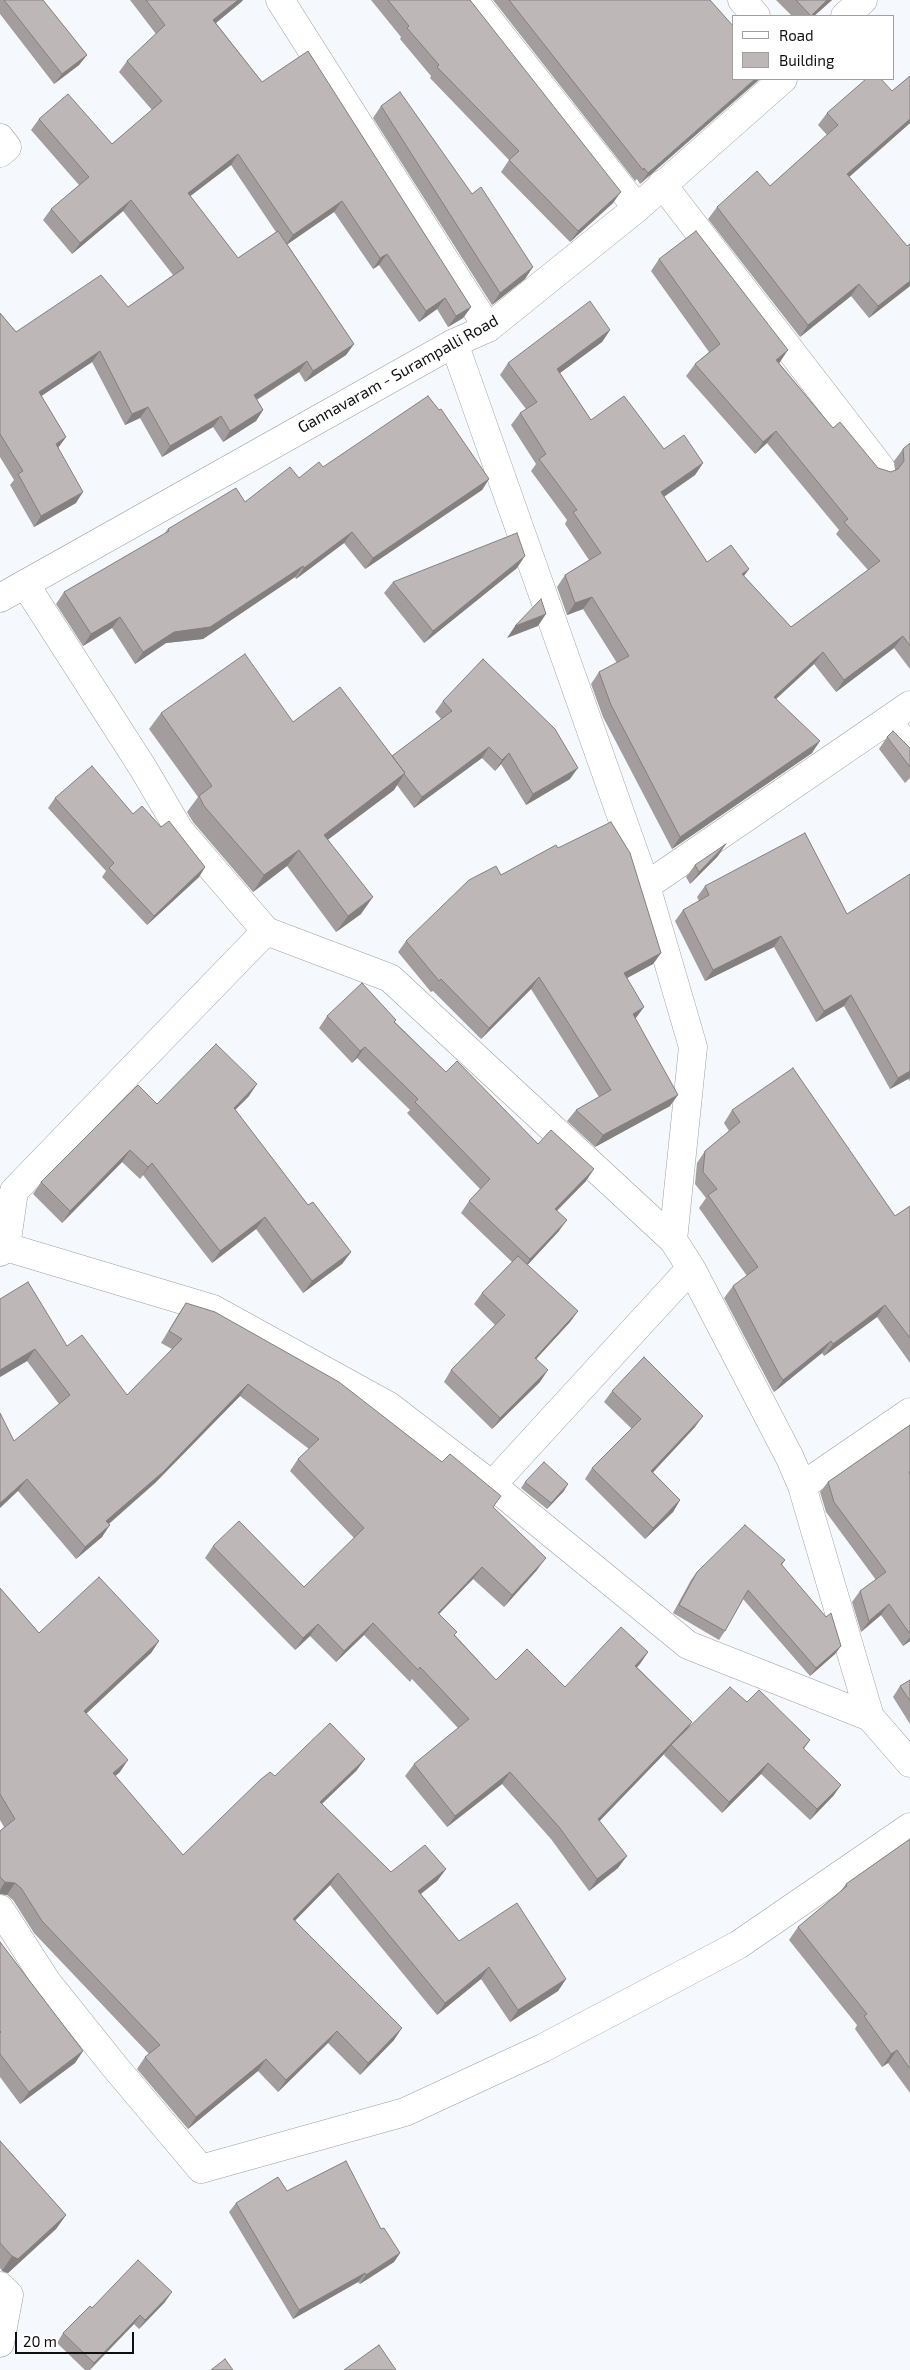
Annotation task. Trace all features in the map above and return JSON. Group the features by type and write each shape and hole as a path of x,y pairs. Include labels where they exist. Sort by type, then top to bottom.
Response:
{"street":[{"path":"280,0 488,328"},
{"path":"473,0 636,208"},
{"path":"742,0 755,15"},
{"path":"846,15 862,0"},
{"name":"Gannavaram - Surampalli Road","path":"0,598 454,343 488,328 636,208 782,80"},
{"path":"0,138 7,147 0,153"},
{"path":"662,184 881,468"},
{"path":"454,343 646,886 693,1047 673,1240"},
{"path":"25,584 143,768 180,830 266,931 390,978 673,1240 691,1268 790,1458 802,1486 870,1717 910,1763"},
{"path":"646,886 910,705"},
{"path":"887,722 910,748"},
{"path":"266,931 14,1191 3,1250 214,1310 389,1406 492,1485 688,1645 870,1717"},
{"path":"492,1485 691,1268"},
{"path":"802,1486 910,1412"},
{"path":"0,1909 47,1982 115,2067 201,2169 405,2112 543,2048 738,1945 910,1827"},
{"path":"0,2286 9,2295 0,2343"}],"building":[{"path":"4,0 43,0 87,55 62,74"},
{"path":"146,0 238,0 213,20 262,82 308,51 471,307 456,316 445,298 426,311 387,254 380,258 342,201 293,235 238,154 188,193 238,258 278,231 354,344 313,371 307,361 254,395 263,410 230,431 221,416 170,446 148,407 132,414 100,351 39,392 66,437 56,444 83,492 41,516 18,474 23,471 0,434 0,313 16,332 101,275 128,307 184,268 131,200 80,243 51,209 89,177 39,119 68,94 112,144 162,101 127,61 165,25"},
{"path":"388,0 470,0 621,192 578,231 509,160 519,151 437,67 439,65 407,28 409,26"},
{"path":"509,0 710,0 732,25 732,80 754,80 648,173 644,168 643,170"},
{"path":"796,0 827,0 812,15"},
{"path":"910,76 910,119 847,174 907,246 910,244 910,281 878,306 859,284 808,325 717,207 757,171 770,186 838,125 827,113 865,80 882,80 892,91"},
{"path":"400,92 472,194 481,187 533,267 500,293 381,106"},
{"path":"696,231 788,350 776,360 833,428 840,422 878,468 891,472 898,469 904,461 903,449 910,443 910,646 903,636 844,680 823,652 774,697 820,741 680,837 611,705 599,672 629,656 592,597 575,603 565,575 601,553 573,512 577,510 539,459 546,454 520,413 537,402 508,363 590,301 610,330 557,369 591,420 624,396 664,449 684,435 703,463 661,492 707,562 731,545 749,569 742,574 791,627 880,561 844,522 848,519 776,431 763,442 695,364 720,344 659,259"},
{"path":"428,396 439,410 441,409 489,479 373,558 352,532 304,568 303,566 210,627 174,632 143,652 120,617 91,634 64,592 169,531 168,529 236,488 245,502 290,467 299,478 319,462 323,467"},
{"path":"517,533 525,556 433,631 393,582"},
{"path":"541,599 546,614 515,626"},
{"path":"245,654 293,722 340,687 405,773 324,835 373,897 348,916 299,850 264,875 204,806 199,796 212,786 161,713"},
{"path":"483,659 555,729 578,768 533,794 509,753 502,760 489,747 422,797 392,756 452,711 443,701"},
{"path":"893,731 910,748 910,767 887,737"},
{"path":"92,766 133,814 142,806 161,827 169,821 205,867 154,916 109,868 114,863 55,798"},
{"path":"611,822 630,853 661,953 624,973 644,1007 633,1014 678,1095 603,1135 576,1110 611,1090 539,977 489,1028 441,979 439,981 406,941 469,880 496,866 501,875 556,845 558,848"},
{"path":"805,833 847,914 910,874 910,1071 898,1078 851,995 824,1011 781,936 713,970 683,910 709,895 705,886"},
{"path":"726,844 699,872 695,865"},
{"path":"362,983 396,1020 394,1022 446,1072 457,1061 538,1144 551,1130 594,1169 555,1209 567,1220 530,1259 469,1201 490,1179 415,1102 418,1099 365,1047 360,1051 327,1016"},
{"path":"216,1044 257,1084 234,1108 308,1205 313,1202 351,1252 312,1281 265,1217 220,1251 152,1163 148,1167 130,1150 70,1211 41,1182 138,1085 157,1104"},
{"path":"793,1068 895,1216 910,1206 910,1338 885,1305 833,1344 831,1341 783,1380 733,1286 758,1267 708,1195 717,1189 703,1172 705,1151 740,1122 732,1110"},
{"path":"518,1256 578,1311 535,1358 548,1370 500,1418 451,1370 505,1315 482,1293"},
{"path":"28,1282 67,1346 82,1335 127,1395 182,1339 169,1331 186,1303 215,1312 339,1382 442,1462 450,1454 501,1496 493,1507 546,1558 512,1595 482,1567 438,1613 457,1632 454,1635 496,1680 527,1649 565,1687 621,1627 648,1652 635,1666 692,1722 598,1819 627,1856 597,1879 559,1827 510,1772 455,1816 414,1764 469,1719 420,1667 418,1670 373,1623 344,1651 318,1624 303,1638 213,1546 239,1521 304,1587 364,1528 298,1459 319,1439 248,1384 163,1472 106,1521 110,1525 85,1547 27,1479 0,1503 0,1413 14,1441 70,1395 35,1349 0,1370 0,1299"},
{"path":"644,1357 703,1416 651,1471 680,1500 653,1528 592,1468 641,1419 612,1391"},
{"path":"910,1425 910,1634 889,1604 869,1621 860,1591 886,1572 834,1502 828,1482"},
{"path":"544,1462 568,1484 551,1503 525,1482"},
{"path":"745,1525 785,1560 781,1564 826,1617 831,1613 841,1646 816,1668 748,1590 725,1631 679,1605 697,1572"},
{"path":"99,1577 159,1641 84,1711 128,1760 113,1773 183,1855 260,1780 270,1772 275,1776 330,1723 365,1759 320,1802 391,1872 425,1845 446,1869 418,1891 459,1941 517,1903 566,1979 518,2010 489,1967 445,2003 338,1873 293,1919 402,2028 368,2063 337,2031 286,2080 266,2059 196,2117 145,2057 160,2045 42,1921 21,1888 15,1883 5,1882 0,1877 0,1831 15,1819 0,1794 0,1588 39,1633"},
{"path":"910,1680 910,1701 900,1686"},
{"path":"730,1687 747,1702 759,1690 810,1740 803,1748 841,1785 817,1809 768,1763 729,1802 671,1745"},
{"path":"910,1839 910,2069 897,2050 891,2054 864,2016 867,2014 798,1927 847,1886 846,1884"},
{"path":"0,1942 83,2051 29,2092 0,2054"},
{"path":"0,2141 66,2215 18,2259 12,2256 0,2243"},
{"path":"346,2161 381,2229 384,2228 400,2253 366,2275 365,2273 299,2310 236,2203 278,2177 287,2191"},
{"path":"138,2260 172,2292 145,2320 140,2315 94,2363 63,2333 90,2306 92,2308"},
{"path":"379,2345 396,2370 344,2370"},
{"path":"225,2359 233,2370 211,2370"}]}
